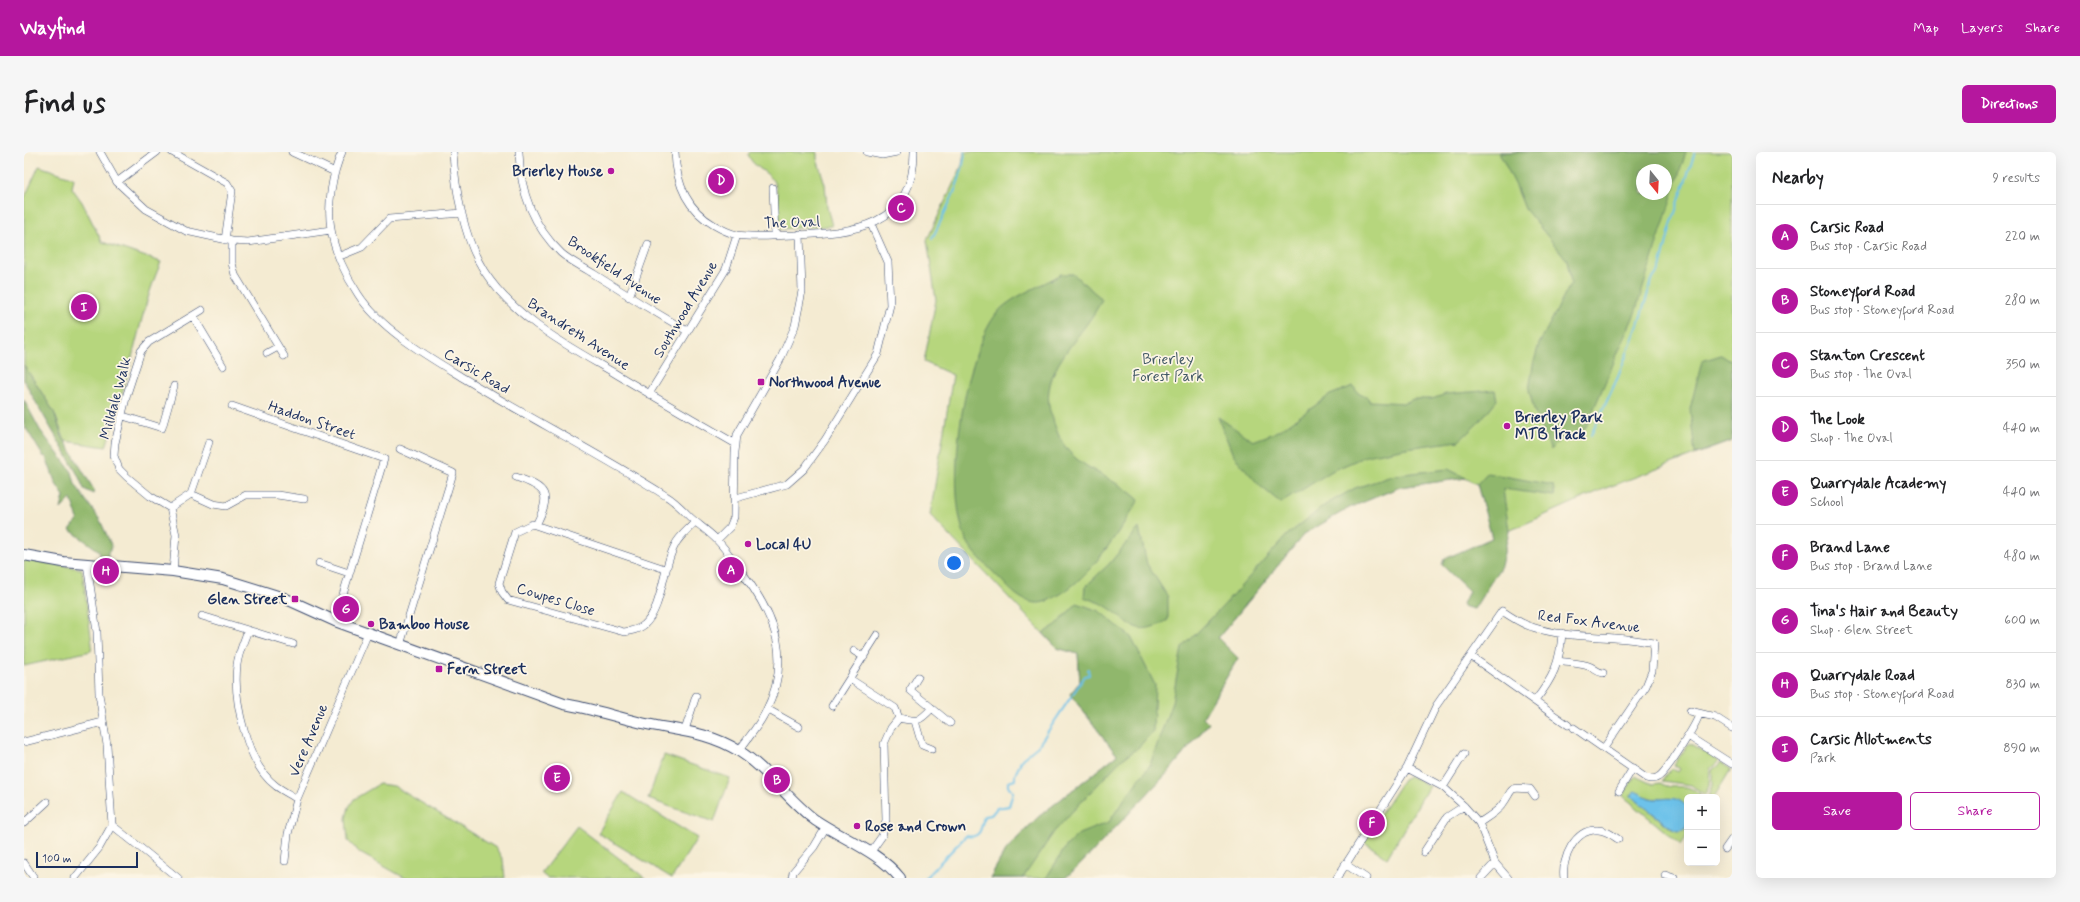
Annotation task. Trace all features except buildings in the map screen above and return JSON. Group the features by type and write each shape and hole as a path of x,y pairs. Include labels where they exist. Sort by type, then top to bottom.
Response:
{"main road":[{"path":"24,555 63,562 173,571 223,579 284,598 368,634 564,704 595,710 638,722 685,730 707,736 739,751 751,760 797,804 826,827 870,853 887,865 900,878"}],"street":[{"path":"100,152 117,182 146,209 186,231 229,241 248,242 331,230"},
{"path":"117,182 158,152"},
{"path":"172,152 227,183 232,191 229,241 235,275 284,356"},
{"path":"292,152 335,172"},
{"name":"Carsic Road","path":"342,152 335,172 330,217 331,230 346,273 358,296 387,326 418,351 668,497 717,540 761,598 775,629 778,669 775,687 767,709 739,751"},
{"name":"Brandreth Avenue","path":"453,152 455,182 462,213 472,245 484,271 517,310 569,347 736,444"},
{"name":"Brookfield Avenue","path":"519,152 519,172 535,220 561,253 629,297 687,331"},
{"name":"The Oval","path":"675,152 678,182 686,200 708,222 736,235 840,233 870,224 886,216 901,199 911,176 914,152"},
{"path":"867,152 882,155 897,152"},
{"path":"774,188 775,235"},
{"path":"340,256 362,247 389,219 462,213"},
{"path":"736,498 787,484 804,469 825,440 878,354 890,305 888,262 870,224"},
{"path":"717,540 730,527 734,517 736,498 735,452 737,435 780,360 795,326 802,292 800,234"},
{"name":"Southwood Avenue","path":"649,394 726,270 736,235"},
{"path":"629,297 648,244"},
{"name":"Milldale Walk","path":"170,508 150,496 119,469 114,456 115,443 123,416 127,394 142,349 149,342 202,310"},
{"path":"192,316 223,366"},
{"path":"267,353 278,346"},
{"path":"123,416 162,428 174,386"},
{"name":"Haddon Street","path":"232,406 384,459 349,573"},
{"path":"173,571 176,535 170,508 190,494 209,442"},
{"path":"400,450 452,473 400,646"},
{"path":"516,477 535,484 541,489 545,496 542,514 536,525 665,569"},
{"path":"190,494 213,504 226,506 246,495 277,494 304,500"},
{"name":"Cowpes Close","path":"536,525 532,524 514,532 499,583 502,592 508,600 624,632 641,627 655,611 665,569 675,544 695,522"},
{"path":"319,563 349,573 335,621"},
{"path":"75,878 99,848 112,825 107,745 102,722 97,665 97,632 87,564"},
{"name":"Red Fox Avenue","path":"1472,657 1502,611 1516,620 1532,627 1562,633 1634,639 1654,643 1652,671 1646,686 1604,748"},
{"path":"202,616 293,644"},
{"path":"248,630 237,664 237,694 246,736 257,764 275,786 297,798"},
{"path":"1535,701 1551,679 1558,661 1562,633"},
{"name":"Vere Avenue","path":"285,861 288,834 297,798 368,634"},
{"path":"832,706 877,635"},
{"path":"854,651 864,657"},
{"path":"1336,878 1407,768 1436,706 1472,657 1649,779 1658,777 1688,736 1700,714"},
{"path":"1558,661 1583,665 1592,668 1597,672 1603,673"},
{"path":"918,677 910,690 950,722"},
{"path":"850,679 894,708 899,718"},
{"path":"685,730 696,696"},
{"path":"899,718 915,721 920,720 932,708"},
{"path":"767,709 799,727"},
{"path":"1690,712 1715,717 1732,728"},
{"path":"870,853 885,829 884,744 891,728 899,718"},
{"path":"915,721 922,745 932,749"},
{"path":"24,742 102,722"},
{"path":"1688,736 1732,764"},
{"path":"1443,787 1464,754"},
{"path":"1407,768 1443,787 1464,806 1479,823 1494,864 1508,878"},
{"path":"1619,791 1633,768"},
{"path":"1479,823 1502,807 1510,790 1517,787 1530,789 1535,796"},
{"path":"24,823 47,802"},
{"path":"1424,852 1447,818 1464,806"},
{"path":"112,825 178,878"},
{"path":"792,878 793,872 814,847 826,827"},
{"path":"1564,878 1563,868 1565,859 1580,835 1585,832 1598,830 1606,831 1618,839"},
{"path":"24,864 34,878"},
{"path":"1345,864 1366,878"},
{"path":"1481,878 1494,864"},
{"path":"1665,875 1674,878"}],"green space":[{"path":"750,152 817,152 817,159 825,184 827,207 832,226 778,228 778,199 775,185 772,179 752,161 748,154"},
{"name":"Brierley Forest Park","path":"964,152 1732,152 1732,441 1606,488 1493,538 1477,484 1465,478 1400,487 1349,508 1304,534 1218,638 1238,658 1203,717 1209,723 1169,771 1079,866 1065,878 990,878 1005,851 1037,818 1117,755 1070,694 1080,682 1078,654 1057,648 930,515 953,375 924,362 936,300 927,240 962,165"},
{"path":"1499,152 1686,152 1672,196 1672,164 1636,164 1636,200 1671,200 1635,313 1586,427 1572,440 1563,438 1551,450 1534,410 1529,390 1533,365 1539,344 1571,283 1567,260 1525,209 1516,186"},
{"path":"39,166 74,178 72,188 82,202 102,242 161,262 146,304 106,447 65,441 54,412 24,365 24,199"},
{"path":"1061,274 1073,274 1102,299 1087,324 1059,363 1053,376 1049,390 1049,405 1054,423 1063,443 1073,456 1125,489 1139,500 1121,528 1088,571 1061,594 1047,601 1035,603 1023,599 1013,592 979,558 967,541 960,519 957,491 957,459 960,425 966,391 985,333 1002,307"},
{"path":"1721,355 1732,362 1732,441 1695,454 1690,409 1702,361"},
{"path":"24,365 54,412 62,436 94,490 93,494 84,489 78,475 34,399 24,380"},
{"path":"1353,386 1358,393 1368,398 1369,401 1405,403 1413,399 1432,399 1446,394 1495,390 1497,400 1478,423 1459,441 1406,448 1366,456 1332,471 1281,503 1260,486 1233,455 1218,417 1253,441 1272,434 1289,424 1330,395"},
{"path":"24,400 40,430 72,472 75,484 100,520 112,547 108,552 108,558 102,559 98,550 70,530 78,519 71,499 61,509 64,496 56,484 46,457 43,456 24,425"},
{"path":"1448,469 1466,478 1400,487 1349,508 1304,534 1218,638 1238,658 1203,717 1209,723 1169,771 1079,866 1065,878 1046,878 1067,845 1079,834 1109,822 1150,765 1172,702 1182,648 1224,605 1287,535 1325,505 1355,488 1395,475"},
{"path":"1487,473 1553,485 1555,496 1503,489 1509,531 1501,566 1474,609 1462,606 1469,591 1442,565 1444,559 1492,538 1477,484"},
{"path":"1139,528 1147,564 1168,597 1168,620 1156,626 1147,628 1133,626 1104,605 1084,597 1085,587 1109,564"},
{"path":"24,559 82,569 92,644 91,651 24,666"},
{"path":"1077,603 1099,611 1131,637 1155,685 1153,731 1137,749 1121,760 1054,832 1023,878 990,878 1005,851 1037,818 1117,755 1070,694 1080,682 1078,654 1057,648 1043,633 1056,625"},
{"path":"1689,743 1719,761 1710,769 1709,786 1705,794 1691,785 1662,781 1672,768 1678,772 1680,769 1674,765"},
{"path":"664,755 730,778 714,822 648,799"},
{"path":"1721,763 1731,769 1716,794 1709,794 1712,785 1712,770"},
{"path":"1635,776 1652,784 1660,783 1671,787 1690,788 1700,794 1684,794 1684,805 1677,800 1669,798 1655,799 1632,793 1631,796 1673,830 1684,829 1684,840 1681,845 1623,796"},
{"path":"1409,777 1415,778 1429,786 1387,858 1363,841 1403,780"},
{"path":"379,784 394,786 496,848 503,860 505,878 405,878 360,853 348,841 346,818 349,807 354,799"},
{"path":"623,792 697,838 672,878 598,833"},
{"path":"577,826 645,878 547,878 541,873"}],"water":[{"path":"1635,791 1649,798 1669,798 1682,802 1684,804 1684,829 1679,831 1674,830 1631,796"}],"waterway":[{"path":"932,239 957,186 965,152"},
{"path":"1591,435 1618,377 1638,325 1652,280 1660,269 1671,225 1695,152"},
{"path":"925,878 966,836 975,836 978,834 984,816 991,815 997,808 1009,806 1013,792 1008,786 1008,782 1015,780 1015,775 1022,759 1038,746 1085,676 1089,675 1088,669"}],"place":[{"name":"Brierley House","path":"611,171"},
{"name":"The Look","path":"721,181"},
{"name":"Stanton Crescent","path":"901,208"},
{"name":"Carsic Allotments","path":"84,307"},
{"name":"Northwood Avenue","path":"761,382"},
{"name":"Brierley Park MTB Track","path":"1507,426"},
{"name":"Local 4U","path":"748,544"},
{"name":"Carsic Road","path":"731,570"},
{"name":"Quarrydale Road","path":"106,571"},
{"name":"Glen Street","path":"295,599"},
{"name":"Tina's Hair and Beauty","path":"346,609"},
{"name":"Bamboo House","path":"371,624"},
{"name":"Fern Street","path":"439,669"},
{"name":"Quarrydale Academy","path":"557,778"},
{"name":"Stoneyford Road","path":"777,780"},
{"name":"Brand Lane","path":"1372,823"},
{"name":"Rose and Crown","path":"857,826"}]}
